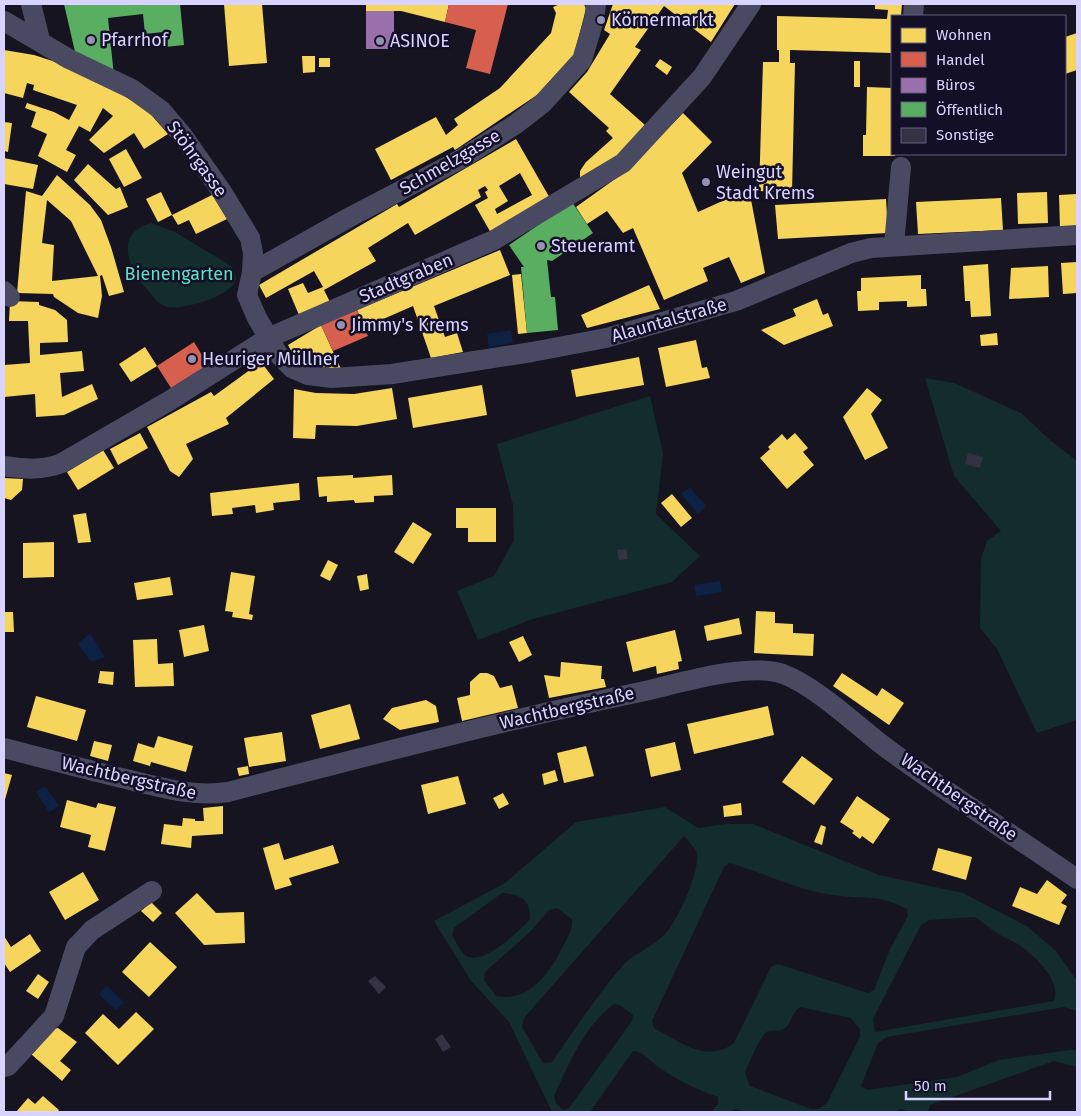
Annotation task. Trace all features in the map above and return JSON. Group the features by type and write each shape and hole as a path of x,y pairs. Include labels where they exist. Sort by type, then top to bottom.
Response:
{"street":[{"path":"32,4 40,40"},
{"name":"Schmelzgasse","path":"252,272 461,159 516,124 543,103 582,60 594,20 596,4"},
{"name":"Stadtgraben","path":"4,466 32,470 47,468 62,462 169,401 268,338 494,240 623,163 676,107 712,63 751,4"},
{"name":"Stöhrgasse","path":"4,21 40,40 69,59 132,89 160,110 183,136 242,223 251,245 252,272 247,295 268,338"},
{"path":"894,245 901,167"},
{"name":"Alauntalstraße","path":"268,338 292,368 308,375 332,378 392,374 494,359 606,338 681,318 752,295 851,253 894,245 1077,235"},
{"name":"Wachtbergstraße","path":"4,748 136,782 207,795 228,792 441,736 586,703 732,672 766,672 781,674 804,685 887,748 1077,879"},
{"path":"4,1067 8,1066 54,1016 76,946 92,930 152,891"}],"green space":[{"name":"Bienengarten","path":"151,223 175,232 231,266 236,278 232,286 226,292 216,297 183,307 174,308 160,304 136,275 128,253 130,237 133,233"},
{"path":"925,378 954,383 1021,413 1050,440 1077,461 1077,720 1037,733 997,649 980,628 981,559 987,541 1001,531 954,476"},
{"path":"650,396 663,454 656,514 700,556 672,582 533,619 478,640 457,591 494,576 514,540 513,505 497,444"},
{"path":"665,807 698,828 726,824 753,824 879,875 963,893 1028,927 1056,951 1077,981 1077,1011 1064,1007 887,1037 878,1043 861,1086 867,1090 957,1077 999,1060 1070,1050 1077,1050 1077,1067 1054,1061 930,1105 928,1112 909,1112 901,1109 893,1112 745,1112 736,1109 728,1112 711,1112 718,1104 718,1097 682,1081 657,1067 641,1053 633,1051 590,1112 552,1112 509,1022 471,981 434,921 505,883 576,822","holes":["684,836 694,847 697,854 697,862 686,898 668,931 625,963 596,999 552,1062 543,1063 522,1027 524,1018","730,863 820,893 878,899 907,909 908,916 890,949 874,990 868,993 778,964 771,967 734,1043 724,1049 713,1051 694,1049 654,1028 652,1021 724,867","502,893 523,899 529,907 530,919 525,925 500,946 481,957 472,958 463,953 452,936 454,928","557,908 572,919 572,927 569,934 557,958 544,976 528,990 518,995 508,997 496,996 484,980 485,972 530,932 549,910","975,917 1000,935 1019,945 1039,962 1054,985 1054,1001 875,1032 873,1019 921,925 929,920","614,1004 620,1005 633,1015 632,1021 569,1108 563,1110 556,1103 554,1096 578,1046 594,1023","800,1007 851,1018 860,1029 860,1037 827,1103 818,1109 811,1109 750,1086 745,1073 755,1050 765,1034 770,1030 784,1029"]}],"water":[{"path":"511,330 513,343 489,347 487,334"},
{"path":"690,487 706,506 698,514 681,494"},
{"path":"720,581 722,592 696,596 694,585"},
{"path":"90,633 105,657 91,662 78,644"},
{"path":"45,786 59,806 49,812 36,792"},
{"path":"107,986 124,1002 116,1010 99,994"}],"building: Wohnen":[{"path":"224,4 262,4 267,63 229,66"},
{"path":"366,4 449,4 445,22 401,11 366,11"},
{"path":"560,4 584,4 586,9 574,55 537,95 455,150 453,147 391,180 375,149 436,117 446,135 458,125 454,119 500,88 551,33 556,13 553,7"},
{"path":"613,4 735,4 711,42 664,6 635,47 641,50 610,94 645,125 616,158 580,179 580,171 586,162 613,138 606,131 609,128 569,92 587,72 610,34 604,30"},
{"path":"875,4 902,4 901,15 891,15 891,53 790,50 790,63 795,63 792,192 759,191 763,62 779,62 777,16 887,19 888,10 875,9"},
{"path":"1077,33 1077,70 1066,74 1066,37"},
{"path":"4,50 34,55 71,67 113,89 147,110 168,134 144,149 134,133 104,153 89,140 113,116 103,108 90,132 79,126 66,150 76,155 67,172 38,156 47,134 31,127 36,112 25,108 27,103 54,112 69,120 77,105 33,90 34,85 27,83 23,98 4,93"},
{"path":"302,56 315,56 315,72 303,73"},
{"path":"319,58 330,58 330,67 319,67"},
{"path":"660,59 672,67 667,75 655,66"},
{"path":"854,61 860,61 860,87 854,87"},
{"path":"867,87 891,88 891,155 895,156 863,156 863,135 866,135"},
{"path":"683,113 712,142 682,173 698,212 749,189 765,273 741,283 729,257 703,268 708,281 664,300 633,228 623,233 607,211 587,224 576,207 629,169"},
{"path":"4,122 12,123 8,152 4,151"},
{"path":"516,139 551,200 491,233 475,205 488,198 485,192 488,190 485,186 478,190 481,197 415,235 408,223 368,248 376,261 324,290 330,302 299,315 288,289 303,283 308,293 323,287 314,271 266,298 259,285 397,204 399,207","holes":["520,173 532,195 497,214 495,209 508,201 499,186"]},
{"path":"126,149 142,178 124,187 109,159"},
{"path":"4,158 38,165 33,189 4,184"},
{"path":"88,164 116,189 120,187 128,207 108,215 74,180"},
{"path":"57,175 90,205 101,220 124,292 109,296 102,275 100,276 102,296 98,318 78,313 54,297 53,294 17,293 26,191 42,196","holes":["47,200 71,221 98,276 52,281 54,245 42,243"]},
{"path":"161,192 172,215 158,222 146,199"},
{"path":"1047,192 1048,223 1018,224 1017,193"},
{"path":"214,194 227,219 196,234 189,220 178,225 172,215"},
{"path":"1077,194 1077,227 1060,228 1059,195"},
{"path":"1001,198 1003,230 918,234 916,202"},
{"path":"886,199 888,233 778,239 775,205"},
{"path":"500,250 510,275 434,306 445,337 457,333 463,352 431,358 413,306 365,327 357,310"},
{"path":"1077,262 1077,293 1063,294 1061,263"},
{"path":"988,264 991,316 971,317 970,301 965,301 963,266"},
{"path":"1048,266 1049,297 1009,299 1011,268"},
{"path":"521,274 527,333 518,334 512,275"},
{"path":"921,275 921,289 926,289 927,306 907,307 907,301 879,302 879,310 858,311 857,291 861,291 861,278"},
{"path":"649,285 660,309 587,328 581,315"},
{"path":"817,299 823,315 828,313 833,326 784,345 761,330 796,316 793,309"},
{"path":"10,301 39,302 39,305 55,310 67,320 68,342 40,343 40,355 82,351 84,371 60,373 62,397 92,384 98,399 64,415 36,417 35,394 4,397 4,365 30,363 28,321 9,321"},
{"path":"321,325 341,369 317,368 310,354 297,362 288,345"},
{"path":"997,333 998,345 981,346 980,335"},
{"path":"696,340 702,368 707,367 710,378 666,387 658,348"},
{"path":"145,347 157,366 131,382 119,364"},
{"path":"639,357 644,385 576,397 571,370"},
{"path":"261,362 274,379 226,418 229,424 186,444 193,459 179,477 170,471 147,427 211,392 214,396"},
{"path":"482,385 487,415 413,428 408,398"},
{"path":"392,388 397,419 357,426 316,425 315,439 293,438 294,389 316,393 354,394"},
{"path":"867,388 882,400 871,414 888,448 865,460 843,417"},
{"path":"140,433 148,448 118,465 110,449"},
{"path":"795,433 808,448 803,452 814,465 787,489 760,458 770,449 768,447 782,434 787,440"},
{"path":"103,450 114,468 78,490 67,472"},
{"path":"353,475 353,478 392,475 393,495 374,496 374,502 355,503 354,500 327,502 327,496 319,497 317,477"},
{"path":"4,478 23,479 22,490 11,500 4,498"},
{"path":"299,483 300,500 273,503 274,510 256,513 255,505 232,508 233,514 212,516 210,493"},
{"path":"672,494 692,518 681,527 661,503"},
{"path":"456,508 496,508 496,542 468,542 468,528 456,528"},
{"path":"86,513 91,542 78,543 73,515"},
{"path":"413,522 432,534 413,564 394,552"},
{"path":"54,542 54,577 23,578 23,543"},
{"path":"328,560 338,565 330,581 320,576"},
{"path":"231,572 255,576 249,614 253,615 252,620 232,617 233,612 225,611"},
{"path":"367,574 369,589 360,591 357,576"},
{"path":"170,577 173,595 137,600 134,583"},
{"path":"756,611 775,612 775,623 793,624 793,633 814,634 813,656 754,653"},
{"path":"4,612 13,612 14,632 4,632"},
{"path":"739,618 742,634 707,641 704,626"},
{"path":"204,625 209,651 184,657 179,630"},
{"path":"675,630 682,661 678,662 679,669 657,674 656,666 633,672 626,642"},
{"path":"523,636 532,655 519,662 509,642"},
{"path":"157,639 158,664 173,663 174,686 135,687 133,640"},
{"path":"561,662 602,666 601,679 604,679 606,687 549,698 544,675 560,677"},
{"path":"100,671 114,672 113,685 98,683"},
{"path":"480,673 494,676 500,688 512,685 518,708 462,721 457,698 470,695 470,682"},
{"path":"842,673 877,696 882,688 904,703 889,725 833,686"},
{"path":"36,696 86,710 77,741 27,727"},
{"path":"426,700 436,706 439,722 400,730 383,719 392,708"},
{"path":"350,704 360,739 320,749 311,715"},
{"path":"768,706 774,735 694,754 687,724"},
{"path":"282,732 286,761 249,767 244,738"},
{"path":"158,736 193,746 186,772 151,762 150,766 133,761 138,743 154,748"},
{"path":"94,741 112,745 108,761 90,756"},
{"path":"675,742 681,770 651,777 645,749"},
{"path":"586,746 594,776 564,783 557,753"},
{"path":"802,756 833,779 814,805 782,782"},
{"path":"248,766 249,774 239,776 237,768"},
{"path":"555,770 558,781 544,785 542,774"},
{"path":"4,773 12,775 4,803"},
{"path":"458,776 466,804 428,814 421,785"},
{"path":"503,793 509,804 499,809 493,798"},
{"path":"857,796 890,819 873,844 862,836 860,839 852,833 854,831 840,822"},
{"path":"67,800 96,808 98,803 116,807 105,851 88,847 91,835 60,827"},
{"path":"741,803 742,815 724,817 723,806"},
{"path":"223,806 223,834 192,836 191,848 161,844 164,824 182,826 183,818 204,821 203,808"},
{"path":"821,825 826,827 822,845 814,842"},
{"path":"279,843 284,860 333,845 339,863 289,878 292,885 275,890 263,848"},
{"path":"938,848 972,857 966,880 932,870"},
{"path":"83,872 99,900 65,920 49,892"},
{"path":"1047,880 1067,895 1061,903 1067,906 1059,925 1012,906 1020,887 1037,894"},
{"path":"197,893 216,913 244,912 245,943 204,945 175,913"},
{"path":"151,902 162,913 153,922 141,911"},
{"path":"30,934 41,951 10,972 4,963 4,936 11,947"},
{"path":"150,942 177,967 149,997 122,972"},
{"path":"38,974 49,982 38,999 26,991"},
{"path":"136,1012 154,1029 118,1065 85,1033 103,1014 119,1029"},
{"path":"58,1028 77,1042 60,1061 71,1070 62,1081 31,1054 53,1029"},
{"path":"43,1096 59,1110 57,1112 16,1112 28,1098 35,1104"}],"building: Handel":[{"path":"449,4 508,4 490,74 466,68 476,30 445,22"},
{"path":"357,310 368,336 333,351 321,325"},
{"path":"194,342 208,365 171,388 157,366"}],"building: Büros":[{"path":"366,11 394,11 394,49 366,49"}],"building: Öffentlich":[{"name":"Pfarrhof","path":"64,4 180,4 184,45 165,47 163,32 145,34 143,14 108,18 114,76 76,56"},
{"path":"572,202 593,233 552,261 547,260 551,297 555,297 558,330 527,333 521,267 524,267 509,245"}],"building: Sonstige":[{"path":"968,453 983,457 980,468 965,464"},
{"path":"626,549 628,559 619,560 617,550"},
{"path":"375,976 386,987 379,994 368,981"},
{"path":"442,1034 451,1047 443,1052 435,1039"}],"place":[{"name":"Körnermarkt","path":"601,20"},
{"name":"Pfarrhof","path":"91,40"},
{"name":"ASINOE","path":"380,41"},
{"name":"Weingut Stadt Krems","path":"706,182"},
{"name":"Steueramt","path":"541,246"},
{"name":"Jimmy's Krems","path":"341,325"},
{"name":"Heuriger Müllner","path":"192,359"}]}
